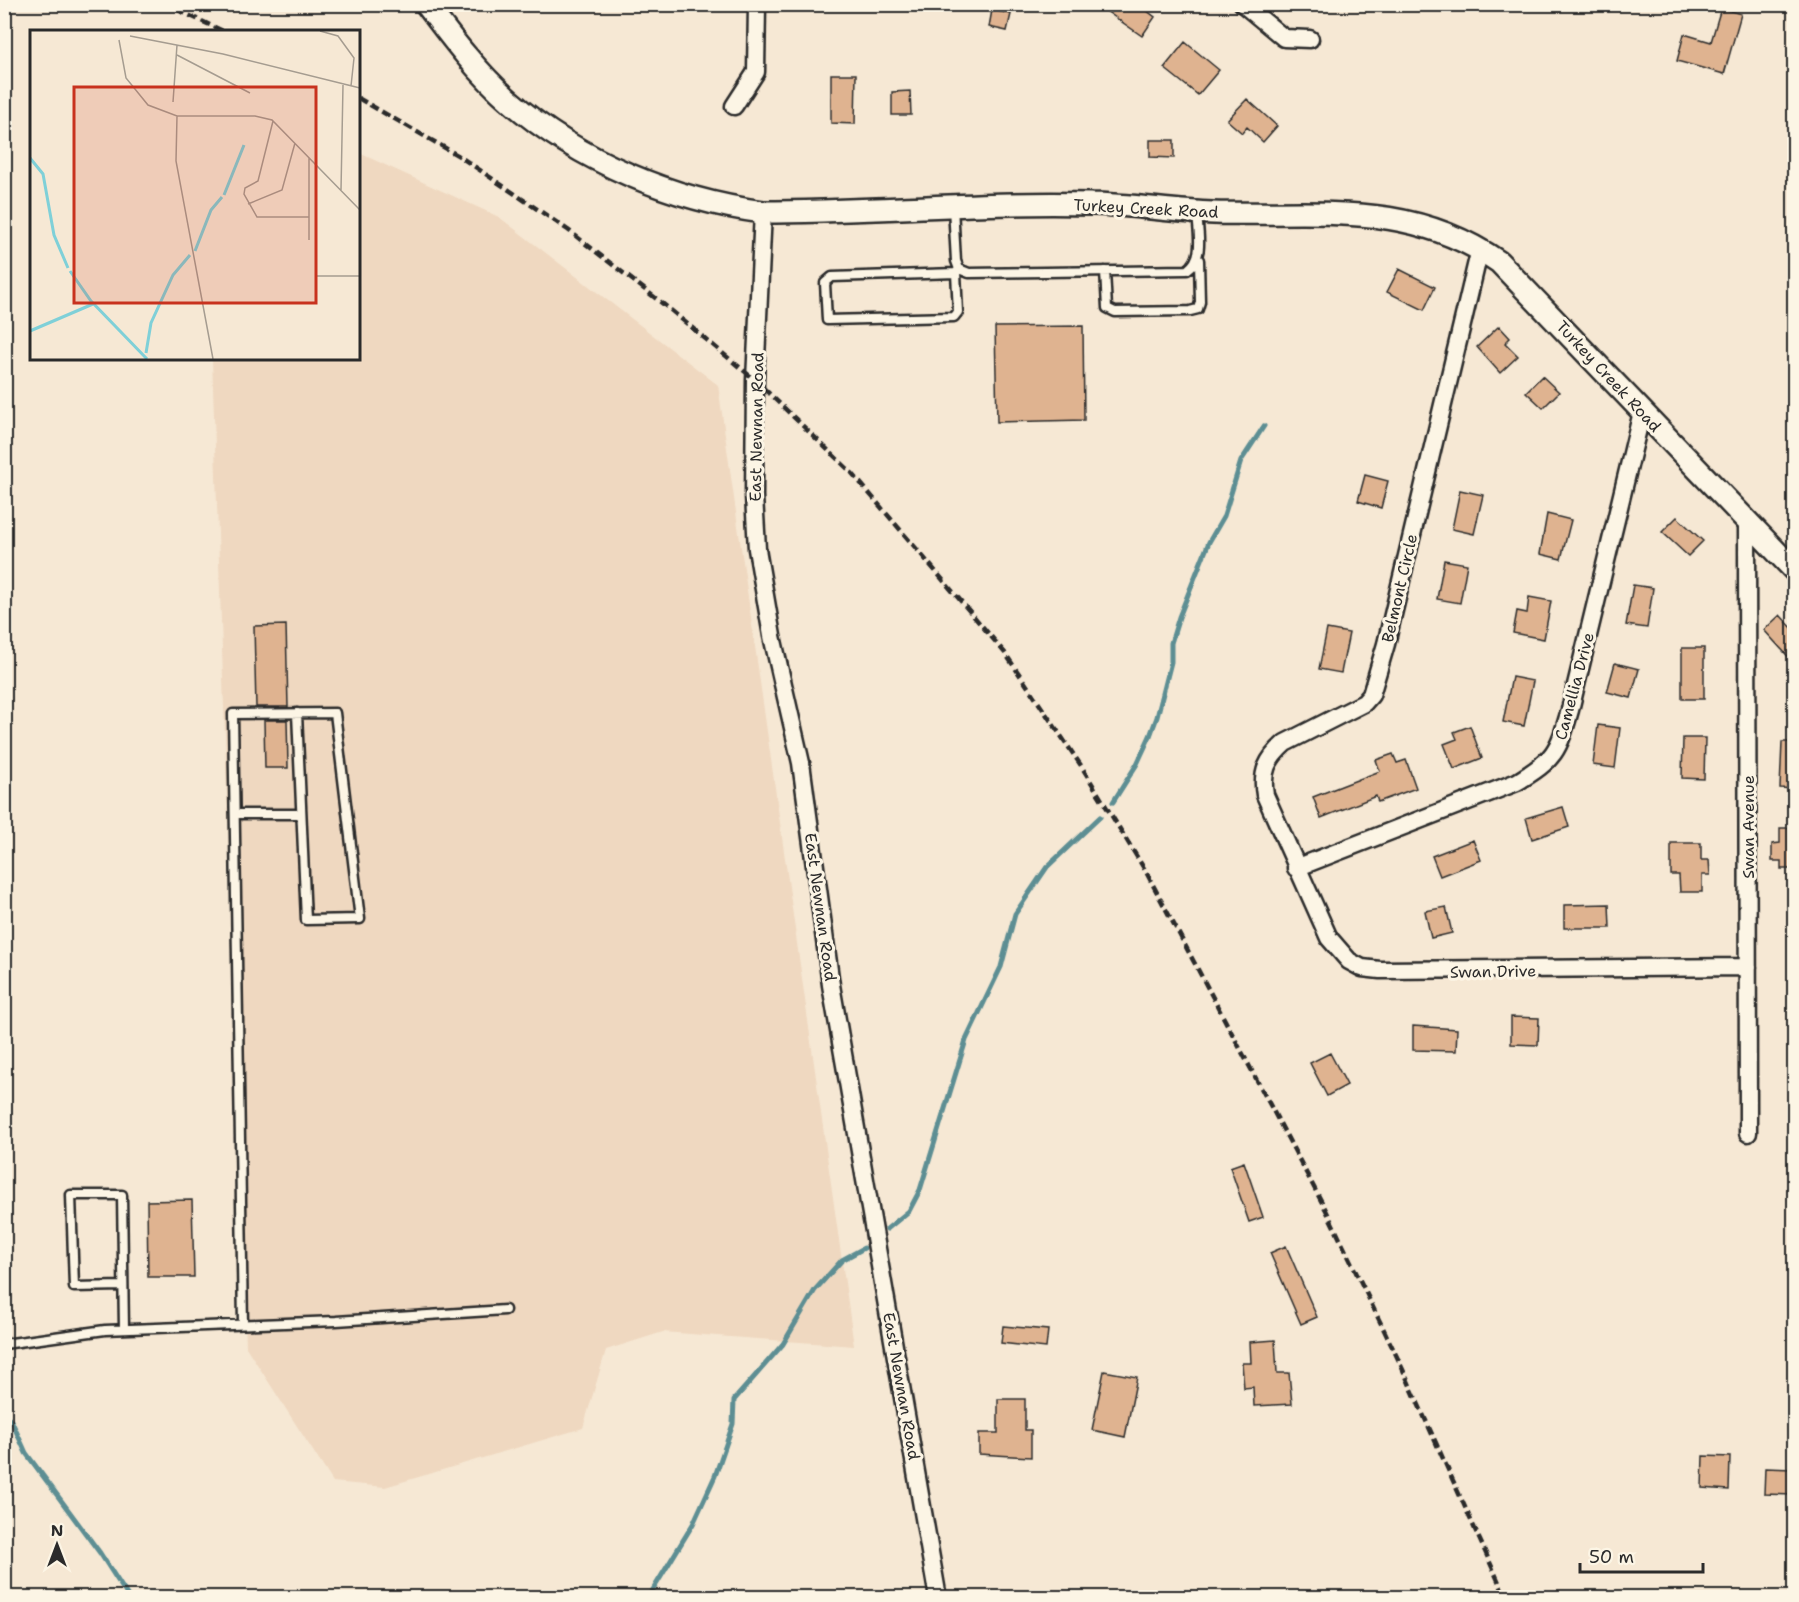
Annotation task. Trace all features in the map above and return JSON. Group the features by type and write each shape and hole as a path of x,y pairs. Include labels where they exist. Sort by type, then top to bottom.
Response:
{"street":[{"name":"Turkey Creek Road","path":"426,4 455,44 510,102 567,141 628,173 712,204 763,212 1090,204 1197,212 1371,214 1414,222 1446,232 1480,249 1499,262 1794,570"},
{"path":"734,106 756,72 757,4"},
{"path":"1243,4 1284,38 1310,39"},
{"name":"East Newnan Road","path":"763,212 755,380 754,496 757,549 772,636 801,763 831,985 942,1595"},
{"name":"Belmont Circle","path":"1296,868 1264,795 1265,765 1285,742 1364,703 1371,695 1386,644 1480,249"},
{"name":"Camellia Drive","path":"1296,868 1517,782 1545,765 1560,745 1642,412"},
{"name":"Swan Avenue","path":"1747,522 1748,1133"},
{"name":"Swan Drive","path":"1296,868 1329,938 1338,951 1362,968 1458,971 1748,967"}],"lane":[{"path":"952,207 958,271 958,312 954,317 827,320 825,283 832,277 958,271 969,273 1187,270 1196,264 1199,254"},
{"path":"1105,271 1107,308 1115,312 1190,312 1198,309 1200,302 1197,212"},
{"path":"243,1324 233,714 336,712 360,920 306,920 297,713"},
{"path":"235,814 301,814"},
{"path":"123,1286 74,1287 71,1195 122,1195 124,1329"},
{"path":"4,1344 124,1329 505,1310"}],"shaded area":[{"path":"360,153 499,217 718,385 854,1346 663,1332 606,1350 583,1428 385,1487 333,1482 246,1347 212,360 360,360"}],"building":[{"path":"1096,4 1138,4 1155,17 1142,36"},
{"path":"1721,8 1741,14 1724,74 1677,61 1684,34 1711,42"},
{"path":"992,10 1011,14 1007,31 989,27"},
{"path":"1185,42 1219,70 1198,95 1164,68"},
{"path":"831,74 856,74 855,124 831,123"},
{"path":"910,91 911,115 892,115 892,92"},
{"path":"1247,99 1277,126 1263,142 1247,127 1242,133 1227,120"},
{"path":"1150,140 1174,140 1174,158 1150,157"},
{"path":"1399,269 1435,287 1424,310 1387,292"},
{"path":"1083,326 1084,420 997,422 995,327"},
{"path":"1499,326 1510,338 1505,343 1518,356 1500,373 1477,347"},
{"path":"1542,376 1559,392 1543,408 1526,392"},
{"path":"1365,475 1388,481 1381,508 1358,501"},
{"path":"1460,490 1483,495 1474,534 1452,529"},
{"path":"1547,514 1571,520 1561,559 1540,554"},
{"path":"1677,517 1703,541 1688,556 1662,532"},
{"path":"1444,560 1467,564 1460,603 1437,599"},
{"path":"1633,585 1653,588 1647,628 1626,625"},
{"path":"1529,597 1551,601 1544,639 1513,633 1517,611 1527,613"},
{"path":"1780,615 1794,630 1794,663 1764,630"},
{"path":"286,625 288,707 256,707 254,626"},
{"path":"1327,629 1349,633 1341,673 1319,669"},
{"path":"1682,648 1704,648 1704,699 1682,699"},
{"path":"1615,663 1639,669 1631,698 1607,692"},
{"path":"1512,677 1533,681 1524,726 1503,722"},
{"path":"264,720 287,720 288,768 265,768"},
{"path":"1598,725 1620,728 1615,768 1593,765"},
{"path":"1470,726 1482,758 1454,769 1444,744 1457,739 1454,732"},
{"path":"1683,738 1705,738 1704,779 1682,778"},
{"path":"1782,742 1794,742 1794,789 1780,788"},
{"path":"1393,754 1397,763 1406,760 1416,788 1378,802 1376,796 1321,818 1313,797 1380,771 1376,760"},
{"path":"1563,807 1569,827 1532,839 1526,818"},
{"path":"1780,828 1794,828 1794,869 1781,869 1781,861 1772,861 1772,844 1780,843"},
{"path":"1473,840 1481,860 1440,876 1432,856"},
{"path":"1671,843 1701,843 1701,860 1709,860 1710,875 1702,875 1702,892 1680,892 1679,875 1671,875"},
{"path":"1609,904 1610,928 1564,928 1564,905"},
{"path":"1446,907 1452,933 1431,938 1425,911"},
{"path":"1511,1017 1539,1018 1538,1045 1511,1044"},
{"path":"1413,1026 1457,1029 1456,1051 1413,1050"},
{"path":"1330,1053 1347,1085 1327,1096 1310,1063"},
{"path":"1244,1162 1263,1217 1249,1222 1230,1167"},
{"path":"192,1200 194,1277 148,1277 147,1201"},
{"path":"1286,1246 1317,1317 1301,1324 1270,1253"},
{"path":"1003,1326 1048,1330 1046,1348 1001,1343"},
{"path":"1275,1340 1277,1373 1289,1373 1292,1404 1254,1406 1253,1387 1244,1388 1242,1363 1251,1363 1250,1342"},
{"path":"1104,1371 1137,1377 1125,1437 1092,1430"},
{"path":"998,1399 1025,1399 1025,1430 1031,1430 1031,1457 979,1454 979,1433 998,1433"},
{"path":"1703,1456 1730,1457 1729,1490 1702,1488"},
{"path":"1765,1468 1794,1469 1794,1495 1764,1494"}],"waterway":[{"path":"1113,802 1137,764 1150,736 1171,662 1171,643 1179,617 1209,542 1224,516 1241,461 1264,426"},
{"path":"887,1229 909,1211 920,1190 966,1040 1001,967 1015,914 1047,867 1100,817"},
{"path":"648,1598 693,1524 715,1476 733,1424 734,1400 783,1344 815,1290 842,1260 864,1248"},
{"path":"4,1414 12,1422 26,1453 100,1553 129,1598"}],"railway":[{"path":"165,4 221,30"},
{"path":"360,99 459,156 568,230 667,307 755,380 852,473 1005,653 1080,764 1145,870 1326,1210 1399,1361 1506,1598"}]}
